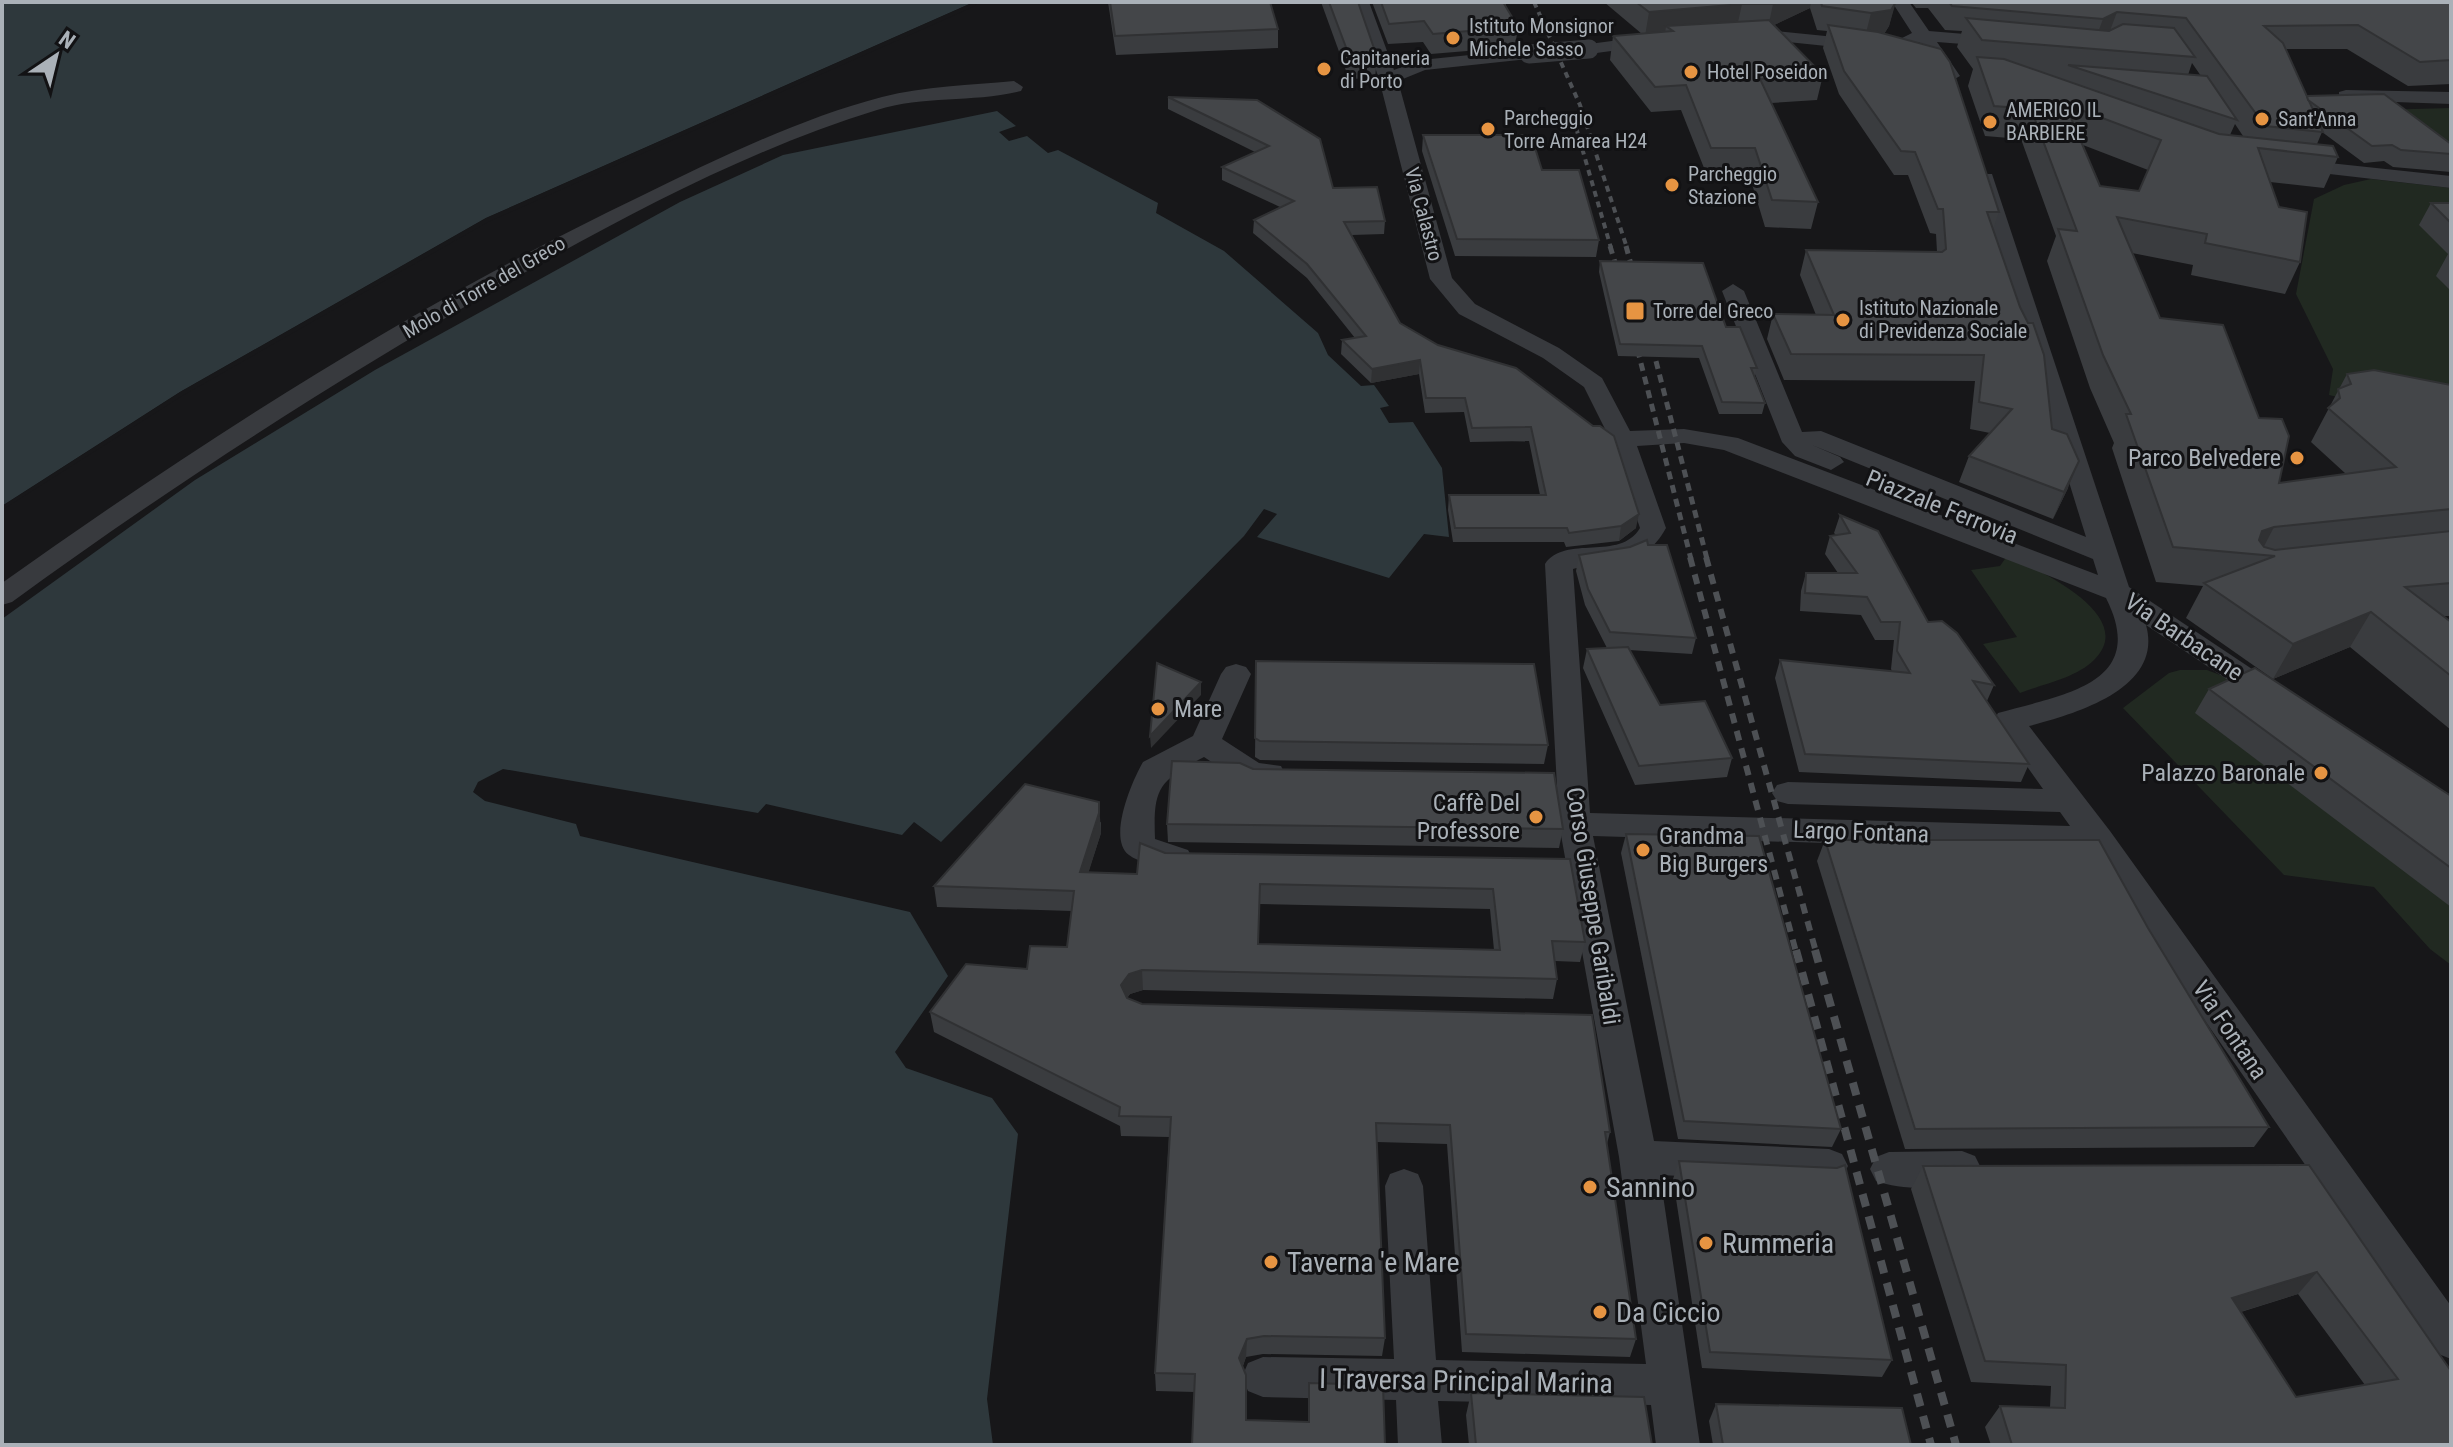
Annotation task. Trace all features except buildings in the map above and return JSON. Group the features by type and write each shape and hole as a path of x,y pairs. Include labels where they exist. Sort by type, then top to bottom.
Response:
{"street":[{"name":"Via Calastro","path":"1361,2 1388,79 1441,279 1467,309 1551,353 1594,383 1632,438"},
{"path":"1897,48 1900,2"},
{"path":"1722,33 1897,48 1972,38 2020,46"},
{"path":"1388,79 1421,65 1665,39"},
{"path":"1897,48 1947,72 1977,79"},
{"path":"1380,53 1421,65"},
{"path":"1947,72 1960,98"},
{"name":"Molo di Torre del Greco","path":"2,596 178,471 493,280 627,208 712,169 869,106 921,95 1014,87"},
{"path":"2340,96 2451,98"},
{"path":"1979,159 2111,572"},
{"path":"2266,162 2451,182"},
{"name":"Piazzale Ferrovia","path":"1733,291 1794,442 1804,451 2111,572"},
{"path":"1632,438 1684,436 1729,443 2111,572"},
{"name":"Corso Giuseppe Garibaldi","path":"1632,438 1653,528 1649,539 1637,551 1572,558 1559,564 1557,778 1575,824 1567,864 1594,1018 1638,1157 1678,1445"},
{"name":"Via Barbacane","path":"2111,572 2297,713"},
{"name":"Via Fontana","path":"2111,572 2132,623 2135,646 2121,672 2062,708 2009,720 2099,839 2324,1167 2451,1339"},
{"path":"1212,859 1166,858 1139,846 1138,807 1154,770 1205,743 1236,674"},
{"path":"1205,743 1253,774 1301,775"},
{"name":"Largo Fontana","path":"1788,793 2070,801"},
{"name":"Largo Fontana","path":"1575,824 2099,839"},
{"path":"1638,1157 1829,1166"},
{"path":"2278,1167 2324,1167"},
{"path":"1889,1169 1998,1168"},
{"path":"1404,1186 1420,1445"},
{"name":"I Traversa Principal Marina","path":"1263,1377 1668,1385"}],"shaded area":[{"path":"2,2 974,2 486,218 180,392 2,506"},
{"path":"2451,108 2451,166 2376,110"},
{"path":"997,111 1016,126 999,132 1009,141 1027,136 1048,153 1058,150 1158,203 1156,213 1224,251 1318,333 1328,355 1361,386 1374,385 1389,406 1380,408 1389,423 1413,422 1442,468 1449,537 1424,534 1389,578 1257,537 1277,514 1264,509 1244,536 941,842 914,822 902,835 766,804 758,813 503,769 478,782 473,792 485,801 576,824 580,836 910,912 948,976 895,1052 906,1068 992,1098 1018,1134 987,1399 993,1445 2,1445 2,619 195,480 375,370 680,202 783,155"},
{"path":"2371,179 2451,188 2451,424 2329,395 2333,369 2296,294 2314,199 2344,185"},
{"path":"2007,556 2061,583 2095,611 2104,627 2105,643 2087,666 2069,676 2020,693 1983,644 2017,637 1971,570 2000,566"},
{"path":"2207,670 2233,680 2451,832 2451,965 2430,949 2374,887 2284,875 2123,708 2169,673"}],"pier":[{"path":"978,2 975,6 488,222 182,396 2,510 2,506 180,392 486,218"}],"railway":[{"path":"1534,2 1580,105 1627,248"},
{"path":"1573,117 1611,248"},
{"path":"1610,246 1621,282"},
{"path":"1626,246 1636,283"},
{"path":"1649,334 1707,559"},
{"path":"1634,336 1691,559"},
{"path":"1690,557 1796,952"},
{"path":"1706,557 1816,952"},
{"path":"1796,950 1931,1445"},
{"path":"1815,950 1956,1445"}],"place":[{"name":"Istituto Monsignor Michele Sasso","path":"1453,38"},
{"name":"Capitaneria di Porto","path":"1324,69"},
{"name":"Hotel Poseidon","path":"1691,72"},
{"name":"Sant'Anna","path":"2262,119"},
{"name":"AMERIGO IL BARBIERE","path":"1990,122"},
{"name":"Parcheggio Torre Amarea H24","path":"1488,129"},
{"name":"Parcheggio Stazione","path":"1672,185"},
{"name":"Torre del Greco","path":"1635,311"},
{"name":"Istituto Nazionale di Previdenza Sociale","path":"1843,320"},
{"name":"Parco Belvedere","path":"2297,458"},
{"name":"Mare","path":"1158,709"},
{"name":"Palazzo Baronale","path":"2321,773"},
{"name":"Caffè Del Professore","path":"1536,817"},
{"name":"Grandma Big Burgers","path":"1643,850"},
{"name":"Sannino","path":"1590,1187"},
{"name":"Rummeria","path":"1706,1243"},
{"name":"Taverna 'e Mare","path":"1271,1262"},
{"name":"Da Ciccio","path":"1600,1312"}]}
